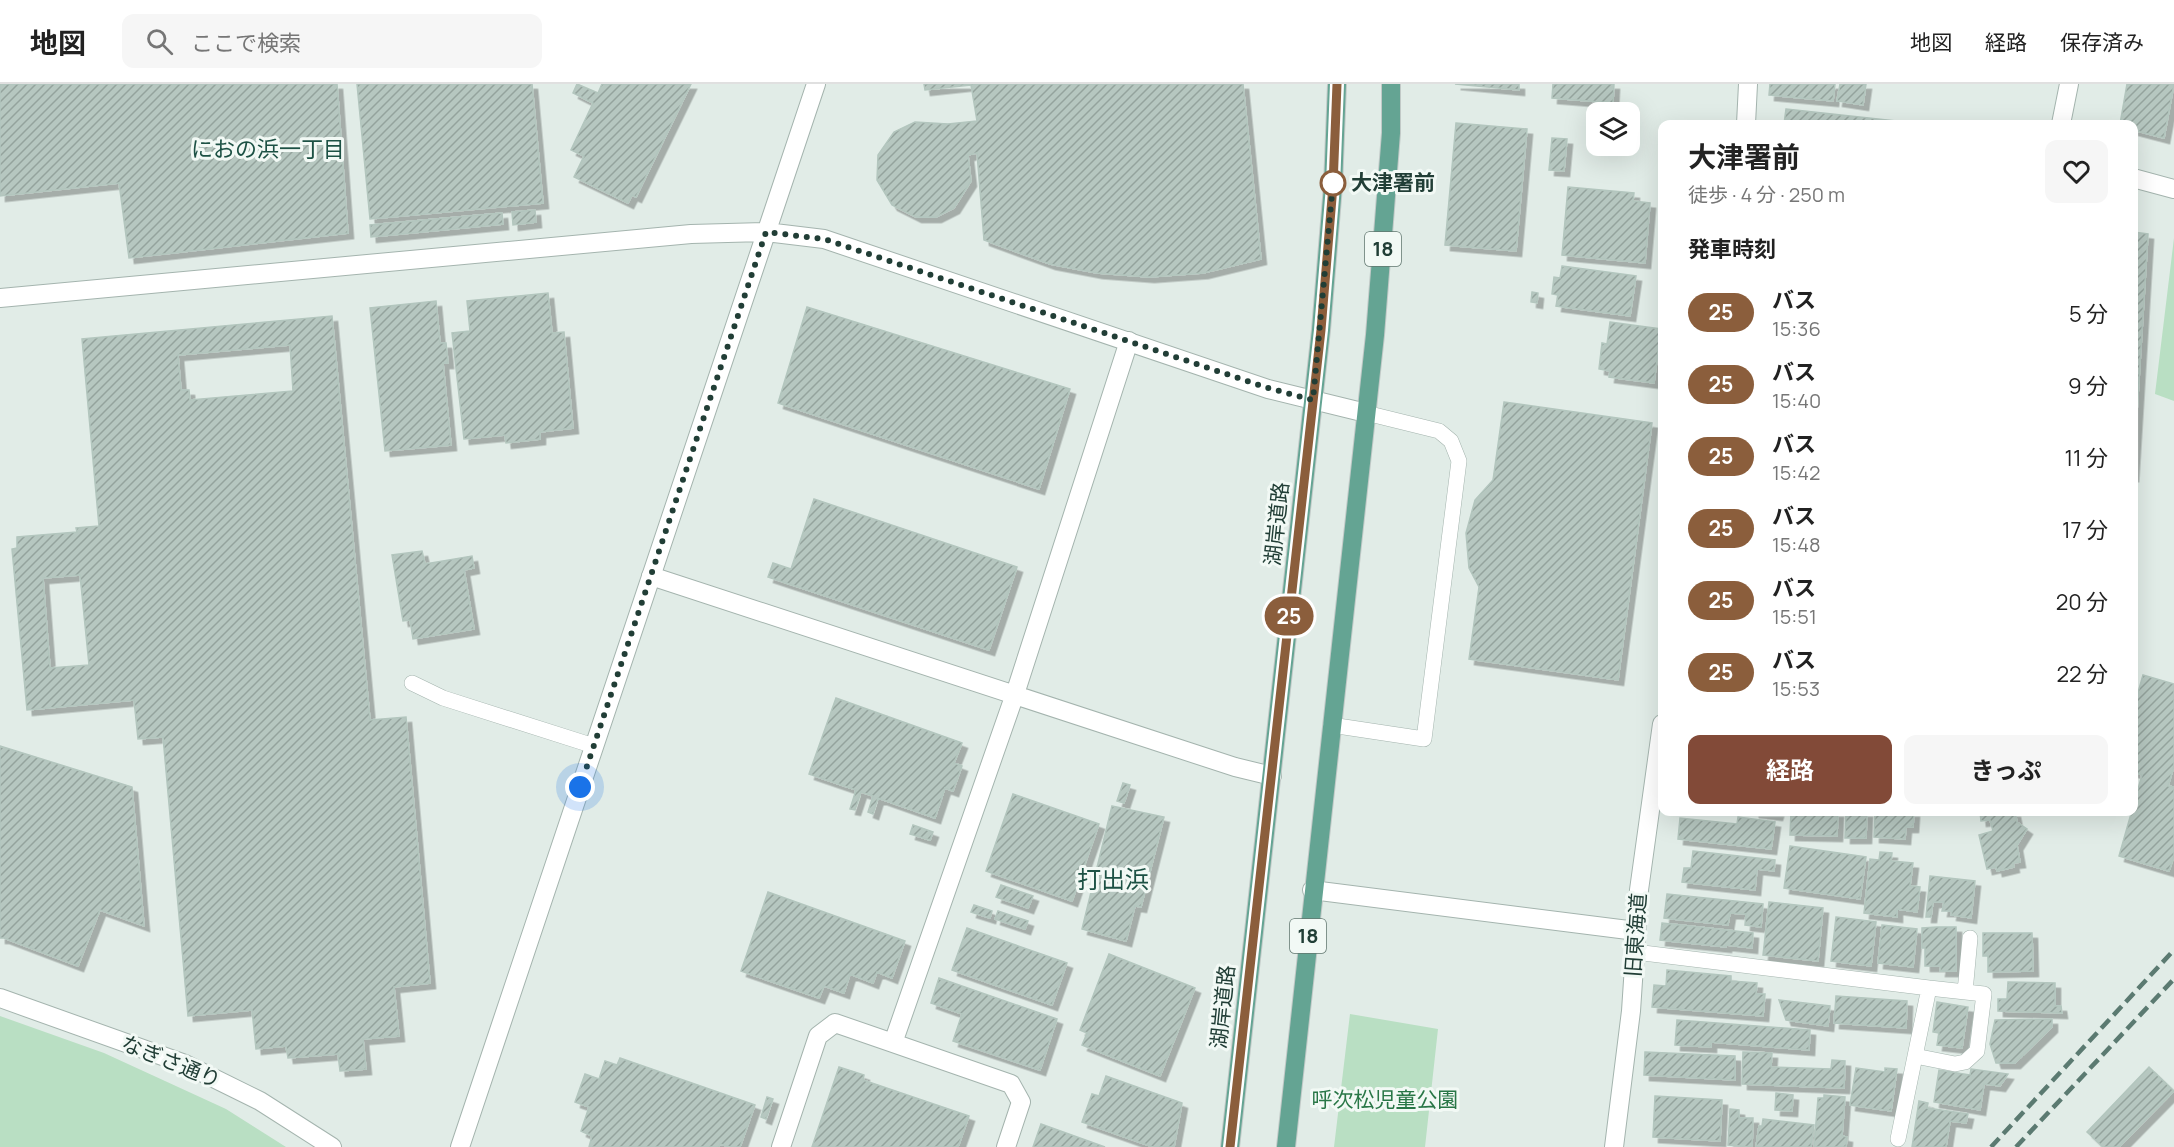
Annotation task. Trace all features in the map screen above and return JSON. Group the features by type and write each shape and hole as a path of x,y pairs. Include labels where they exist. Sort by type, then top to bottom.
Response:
{"main road":[{"name":"湖岸道路","path":"1230,1147 1313,400 1333,186 1337,84"},
{"name":"18","path":"1286,1147 1383,245 1391,133 1391,84"}],"street":[{"path":"460,1147 816,84"},
{"path":"1746,120 1748,84"},
{"path":"2062,120 2069,84"},
{"path":"2138,179 2174,189"},
{"path":"0,298 691,234 766,232 824,239 1268,388 1366,413"},
{"path":"893,1043 1015,694 1129,341"},
{"path":"651,576 1235,767 1272,776"},
{"name":"旧東海道","path":"1614,1147 1631,1011 1639,890 1658,753"},
{"path":"1312,890 1636,931"},
{"name":"なぎさ通り","path":"0,998 184,1064 260,1101 332,1147"},
{"path":"781,1147 818,1036 835,1023 1011,1084 1021,1102 1006,1147"}],"lane":[{"path":"1331,725 1424,739 1459,461 1451,441 1439,431 1366,413"},
{"path":"412,683 443,698 594,746"},
{"path":"1965,992 1970,938"},
{"path":"1635,952 1984,994 1977,1051 1965,1062 1955,1064 1915,1056"},
{"path":"1898,1139 1929,988"}],"green space":[{"path":"2174,238 2174,401 2155,394"},
{"name":"呼次松児童公園","path":"1350,1014 1438,1029 1425,1147 1334,1147"},
{"path":"0,1016 104,1053 226,1109 286,1147 0,1147"}],"building":[{"path":"0,84 337,84 348,233 129,258 119,183 0,196"},
{"path":"357,84 532,84 543,203 370,219"},
{"path":"577,84 598,93 602,84 691,84 636,197 632,195 628,203 574,177 584,156 571,150 593,103 573,93"},
{"path":"924,84 1243,84 1261,259 1203,273 1149,277 1097,273 1050,264 984,240 977,153 968,155 971,181 954,208 936,217 916,217 892,205 877,180 878,155 894,132 915,122 948,124 977,121 971,85 925,90"},
{"path":"1455,84 1519,84 1519,90"},
{"path":"1553,84 1614,84 1613,102 1552,98"},
{"path":"1770,84 1835,84 1833,101 1769,95"},
{"path":"1840,84 1866,84 1863,105 1837,101"},
{"path":"2127,84 2174,84 2164,138 2138,131 2138,120 2121,120"},
{"path":"1786,109 1887,120 1785,120"},
{"path":"1456,123 1527,129 1516,251 1445,245"},
{"path":"1552,138 1567,139 1564,171 1549,170"},
{"path":"1568,187 1634,193 1633,201 1650,203 1645,263 1562,255"},
{"path":"535,210 536,222 513,225 512,212"},
{"path":"502,213 503,224 371,237 370,225"},
{"path":"2138,233 2148,234 2138,396"},
{"path":"1562,266 1636,276 1630,316 1556,306 1558,295 1552,294 1554,277 1560,278"},
{"path":"1532,292 1538,293 1537,303 1531,302"},
{"path":"548,293 552,333 564,332 573,428 540,432 540,439 506,443 505,435 464,439 452,333 470,331 467,301"},
{"path":"436,301 440,343 446,343 448,363 443,363 451,445 385,451 370,308"},
{"path":"807,307 1070,389 1039,489 778,403"},
{"path":"332,316 370,720 406,717 430,983 394,987 399,1036 363,1039 366,1069 340,1071 338,1054 288,1058 286,1046 256,1049 252,1010 188,1016 163,737 138,739 134,700 27,710 12,549 17,548 17,537 77,532 76,528 99,526 82,339","holes":["290,345 293,391 190,400 189,390 181,390 178,355","80,575 89,665 50,668 43,578"]},
{"path":"1610,322 1658,329 1654,383 1609,377 1610,371 1599,369 1602,343 1607,344"},
{"path":"1504,402 1652,423 1618,680 1469,659 1479,587 1469,568 1466,533 1475,500 1493,480"},
{"path":"814,499 1017,567 989,650 768,577 773,563 791,569"},
{"path":"422,551 425,564 472,556 474,568 464,570 474,629 413,639 410,620 403,621 392,555"},
{"path":"2143,675 2174,684 2174,766 2168,786 2174,787 2174,856 2169,871 2119,856 2130,816 2138,816 2138,789 2142,775 2138,774 2138,692"},
{"path":"836,698 962,743 954,763 962,766 953,791 945,788 935,818 878,798 873,814 868,812 873,796 861,792 855,810 850,809 856,790 809,774"},
{"path":"0,746 132,787 144,926 100,910 78,966 0,938"},
{"path":"1123,783 1130,785 1124,803 1117,801"},
{"path":"1013,794 1099,824 1072,901 986,871"},
{"path":"1112,806 1164,817 1141,907 1135,906 1126,941 1082,929"},
{"path":"1791,816 1838,816 1837,836 1790,835"},
{"path":"1846,816 1867,816 1866,838 1845,838"},
{"path":"1875,816 1914,816 1913,827 1906,827 1905,839 1874,837"},
{"path":"1980,816 2016,816 2017,822 2027,829 2017,845 2020,862 2013,863 2014,867 1997,871 1996,867 1987,869 1979,835 1993,831 1990,820 1981,821"},
{"path":"1738,817 1775,822 1771,849 1678,839 1680,818 1737,824"},
{"path":"913,825 933,832 930,840 910,834"},
{"path":"1790,846 1866,857 1860,899 1784,888"},
{"path":"1693,851 1775,860 1774,871 1757,869 1755,890 1682,882 1684,868 1691,868"},
{"path":"1880,852 1892,853 1891,861 1913,863 1910,886 1920,887 1917,912 1897,909 1897,917 1864,913 1870,859 1879,860"},
{"path":"1930,876 1975,881 1971,918 1951,915 1952,911 1942,911 1944,902 1933,902 1931,917 1926,917"},
{"path":"1001,885 1033,896 1028,908 996,897"},
{"path":"768,892 905,941 892,978 877,972 873,983 850,974 844,993 824,986 819,998 741,971"},
{"path":"1667,894 1763,904 1761,927 1745,925 1746,914 1730,913 1728,925 1664,918"},
{"path":"1769,902 1823,908 1818,961 1763,955"},
{"path":"974,905 992,911 990,918 971,912"},
{"path":"998,911 1028,921 1025,929 995,919"},
{"path":"1836,917 1876,922 1871,966 1831,961"},
{"path":"1662,923 1753,933 1752,948 1660,940"},
{"path":"1882,925 1917,929 1913,967 1878,963"},
{"path":"1956,927 1956,971 1940,971 1941,966 1925,966 1922,928"},
{"path":"967,928 1067,963 1052,1005 952,970"},
{"path":"1983,933 2032,933 2033,971 1988,972 1988,956 1983,956"},
{"path":"1109,954 1195,988 1160,1076 1082,1045 1087,1033 1080,1030"},
{"path":"1667,970 1731,976 1731,981 1757,983 1756,994 1765,994 1763,1016 1652,1007 1654,985 1666,986"},
{"path":"939,978 1057,1019 1040,1070 953,1041 962,1014 931,1003"},
{"path":"2008,982 2055,983 2055,1006 2061,1006 2062,1013 1998,1011 1998,999 2007,999"},
{"path":"1836,996 1907,1001 1906,1028 1834,1023"},
{"path":"1779,1000 1830,1006 1828,1026 1786,1020"},
{"path":"1937,1002 1968,1007 1962,1048 1937,1045 1939,1033 1933,1032"},
{"path":"2052,1019 2052,1027 2015,1063 1996,1063 1990,1044 1995,1020"},
{"path":"1677,1020 1810,1030 1809,1050 1711,1042 1711,1047 1675,1045"},
{"path":"1645,1052 1735,1056 1735,1080 1644,1075"},
{"path":"1743,1052 1772,1053 1771,1067 1831,1069 1832,1060 1845,1061 1844,1088 1742,1084"},
{"path":"620,1058 755,1105 740,1147 720,1144 719,1147 589,1147 592,1136 581,1131 589,1107 575,1102 585,1074 599,1079 605,1061 617,1065"},
{"path":"839,1067 864,1075 863,1080 969,1116 958,1147 812,1147"},
{"path":"2149,1067 2174,1091 2119,1147 2103,1147 2087,1132"},
{"path":"1856,1068 1885,1072 1885,1068 1897,1069 1891,1111 1850,1105"},
{"path":"1971,1069 2008,1074 2000,1086 1984,1084 1980,1110 1934,1102 1939,1070 1970,1075"},
{"path":"1106,1076 1182,1103 1174,1147 1153,1147 1082,1122 1092,1094 1099,1096"},
{"path":"1776,1093 1793,1095 1792,1111 1775,1110"},
{"path":"1824,1095 1845,1097 1842,1136 1847,1137 1846,1147 1814,1147 1818,1098 1824,1098"},
{"path":"1655,1096 1722,1100 1720,1141 1653,1137"},
{"path":"767,1097 773,1099 766,1119 761,1117"},
{"path":"1919,1101 1928,1103 1927,1108 1968,1114 1966,1123 1950,1121 1946,1147 1912,1147"},
{"path":"1730,1109 1739,1110 1739,1118 1753,1118 1752,1147 1728,1145"},
{"path":"1763,1119 1814,1125 1811,1147 1756,1147 1759,1126 1762,1126"},
{"path":"1041,1124 1105,1147 1033,1147"}],"railway":[{"path":"1991,1147 2174,950"},
{"path":"2016,1147 2174,979"}],"bus line":[{"name":"25","path":"1230,1147 1321,330 1333,186 1337,84"}],"place":[{"name":"大津署前","path":"1333,183"}],"district":[{"name":"におの浜一丁目","path":"268,149"},
{"name":"打出浜","path":"1113,880"}],"route":[{"path":"580,787 766,232 824,239 1268,388 1313,400 1333,183"}]}
